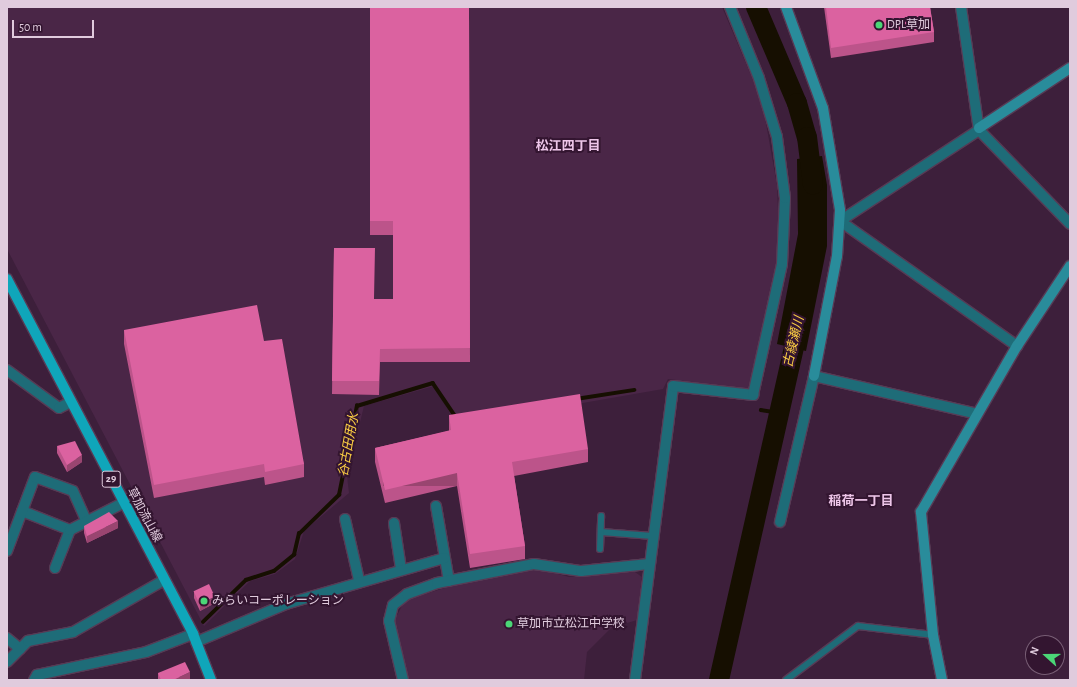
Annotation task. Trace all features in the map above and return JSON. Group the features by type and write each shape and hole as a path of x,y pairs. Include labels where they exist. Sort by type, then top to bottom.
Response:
{"main road":[{"name":"草加流山線","path":"7,279 194,638 211,680"}],"street":[{"path":"635,680 673,386 753,395 782,264 784,198 777,137 759,78 730,7"},
{"path":"780,522 814,376 840,221 834,162 823,108 786,7"},
{"path":"960,7 979,129 1070,224"},
{"path":"840,221 1070,68"},
{"path":"840,221 1017,346"},
{"path":"942,680 933,635 921,512 1017,346 1070,266"},
{"path":"7,370 59,408 71,402"},
{"path":"814,376 977,414"},
{"path":"7,551 35,477 73,491 87,522"},
{"path":"55,568 70,530 123,503"},
{"path":"436,506 449,581"},
{"path":"22,512 70,530"},
{"path":"345,519 359,580"},
{"path":"394,523 401,569"},
{"path":"34,680 37,675 146,652 194,638 359,580 444,558"},
{"path":"403,680 389,620 390,613 407,594 449,581 534,564 581,571 649,564"},
{"path":"7,662 28,641 73,632 164,580"},
{"path":"7,638 20,649"}],"lane":[{"path":"600,549 601,516"},
{"path":"601,532 653,536"},
{"path":"791,679 858,626 933,635"}],"shaded area":[{"path":"7,7 722,7 762,101 777,185 779,237 775,280 748,389 668,379 663,389 457,425 434,386 364,406 347,476 349,493 304,531 295,559 275,574 250,581 204,626 7,249"},
{"name":"草加市立松江中学校","path":"540,569 569,577 632,570 642,577 637,620 611,628 587,652 584,680 407,680 394,621 405,600 461,583"}],"water":[{"path":"822,156 827,185 827,246 806,351 777,344 798,234 797,159"}],"building":[{"path":"370,7 469,7 470,348 380,349 379,381 332,381 334,248 375,248 374,299 393,299 393,221 370,221"},
{"name":"DPL草加","path":"826,7 930,7 934,32 831,48"},
{"path":"257,305 264,341 282,339 304,464 265,472 264,464 154,485 124,330"},
{"path":"580,394 588,449 512,462 525,546 470,554 457,473 385,490 375,448 451,430 449,415"},
{"path":"75,441 82,455 67,465 57,446"},
{"path":"109,512 118,521 87,536 84,526"},
{"path":"209,584 215,597 200,604 194,591"},
{"path":"185,662 190,672 173,680 161,680 158,673"}],"waterway":[{"name":"古綾瀬川","path":"756,7 797,103 807,137 813,185"},
{"name":"古綾瀬川","path":"719,680 800,322"},
{"name":"谷古田用水","path":"203,622 246,580 274,571 294,555 299,534 339,495 357,406 433,383 455,416"},
{"name":"谷古田用水","path":"576,399 634,390"},
{"name":"谷古田用水","path":"761,410 779,413"}],"place":[{"name":"DPL草加","path":"879,25"},
{"name":"みらいコーポレーション","path":"204,601"},
{"name":"草加市立松江中学校","path":"509,624"}],"district":[{"name":"松江四丁目","path":"568,147"},
{"name":"稲荷一丁目","path":"861,502"}]}
